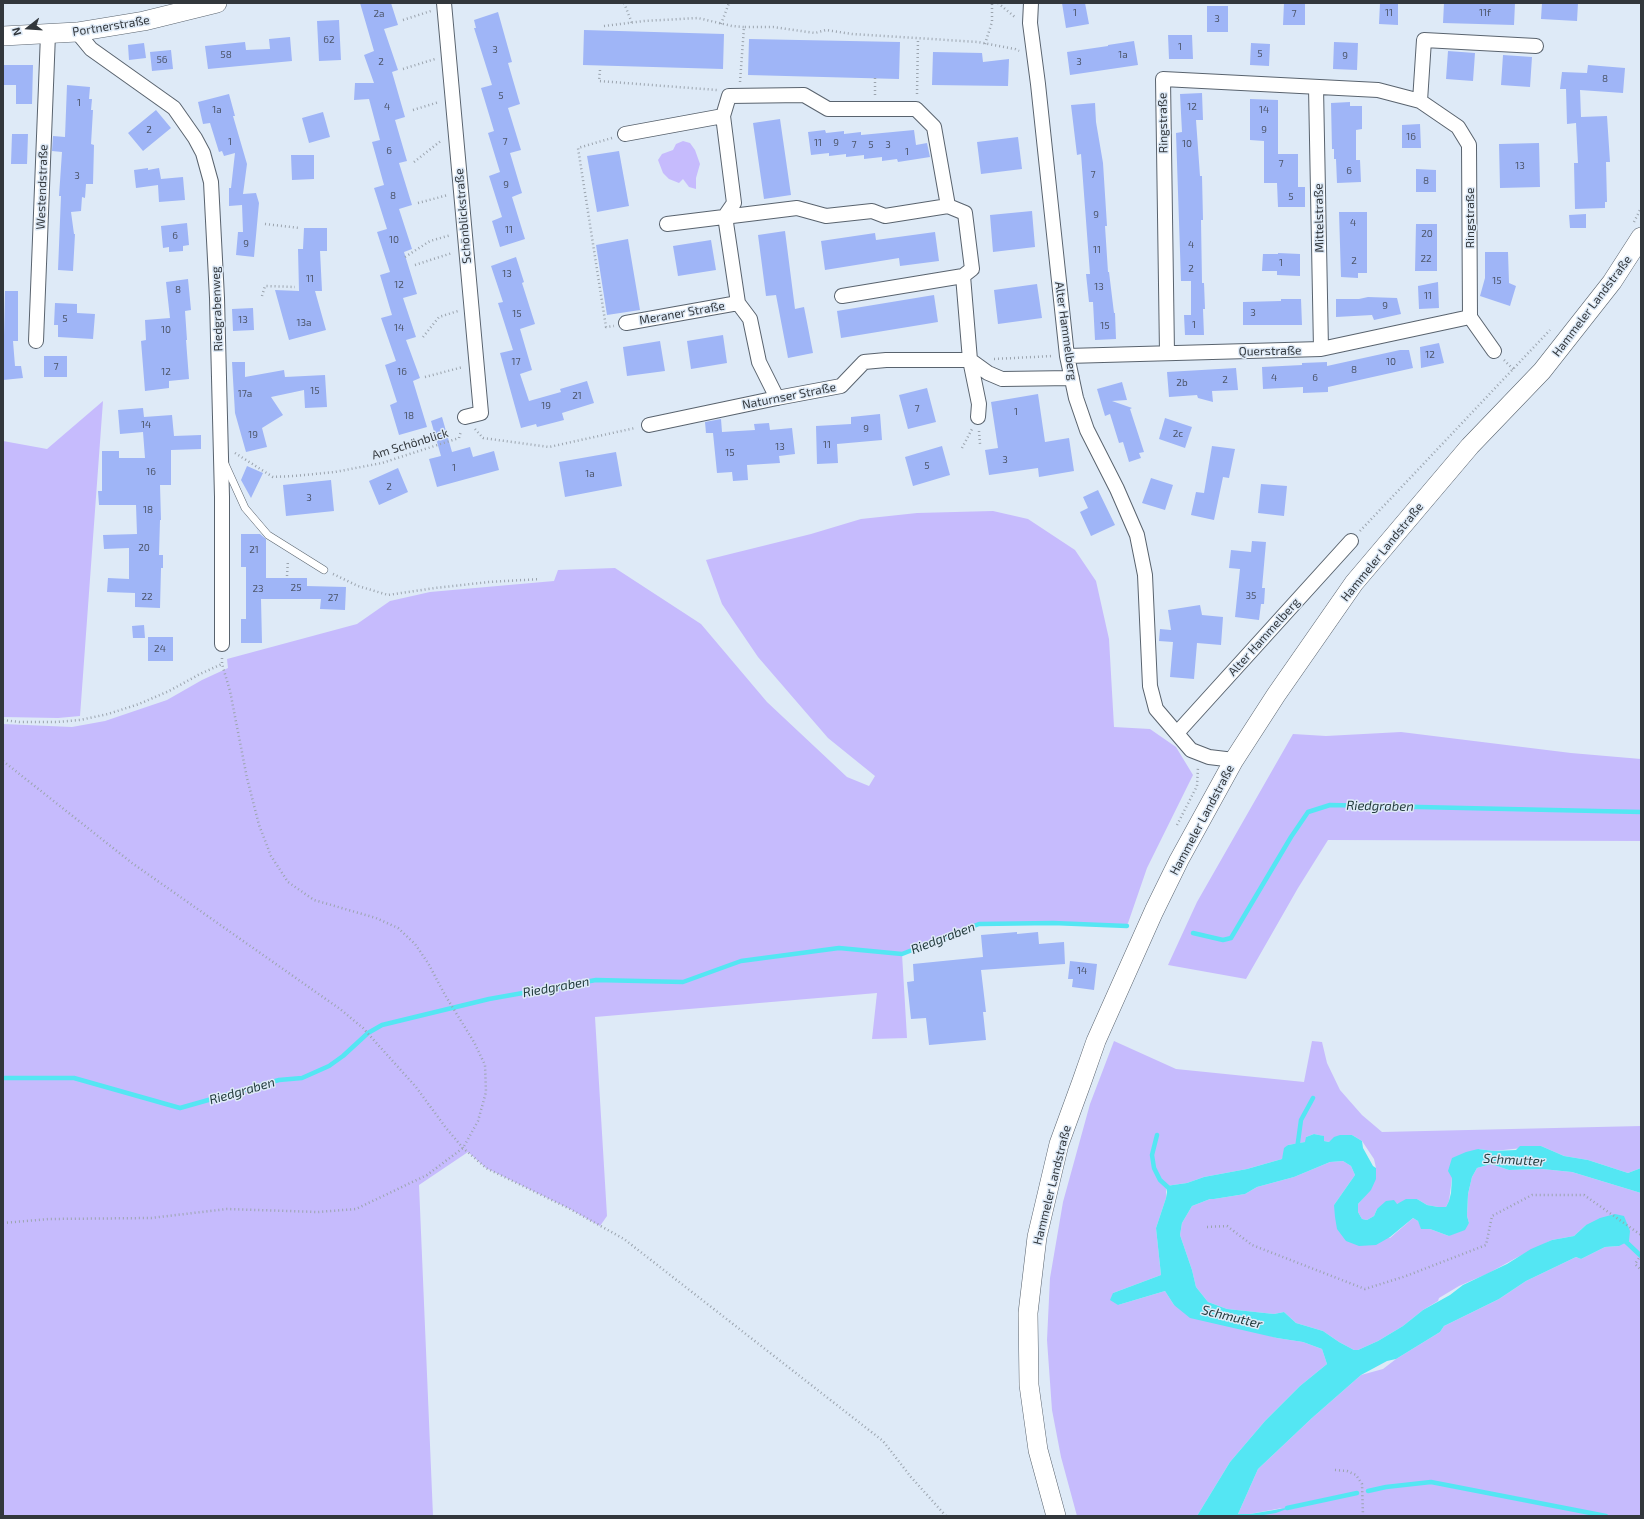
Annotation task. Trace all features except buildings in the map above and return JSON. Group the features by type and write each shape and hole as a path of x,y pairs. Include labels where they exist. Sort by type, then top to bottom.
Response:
{"main road":[{"name":"Portnerstraße","path":"3,36 77,32 144,21 217,3"},
{"name":"Hammeler Landstraße","path":"1056,1516 1038,1450 1029,1385 1028,1313 1037,1237 1060,1144 1105,1014 1179,860 1234,760 1276,695 1354,583 1470,446 1542,371 1612,282 1636,232"}],"street":[{"name":"Alter Hammelberg","path":"1031,3 1030,23 1067,356 1076,398 1087,430 1117,489 1137,535 1145,575 1150,686 1156,709 1191,750 1209,757 1234,760"},
{"name":"Schönblickstraße","path":"445,5 481,413 465,417"},
{"name":"Riedgrabenweg","path":"77,32 90,49 174,108 195,138 203,153 211,182 220,455 222,644"},
{"name":"Westendstraße","path":"36,341 48,34"},
{"path":"1420,101 1424,40 1536,46"},
{"name":"Ringstraße","path":"1166,353 1163,79 1378,90 1420,101 1458,127 1469,145 1470,317"},
{"name":"Mittelstraße","path":"1316,87 1321,349"},
{"path":"725,216 734,203 724,116 734,96 804,95 828,109 916,109 934,127 948,206"},
{"path":"625,134 724,116"},
{"path":"667,224 797,208 826,216 872,210 885,216 948,206 965,213 972,269 963,276 842,296"},
{"name":"Meraner Straße","path":"725,216 738,304 750,320 759,362 777,398"},
{"path":"963,276 970,360 979,404 978,417"},
{"name":"Meraner Straße","path":"626,323 738,304"},
{"path":"1470,317 1494,350"},
{"name":"Querstraße","path":"1067,356 1321,349 1470,317"},
{"name":"Naturnser Straße","path":"648,425 841,386 864,362 886,360 970,360"},
{"path":"970,360 988,373 1002,379 1072,378"},
{"name":"Alter Hammelberg","path":"1177,733 1351,540"}],"lane":[{"path":"220,455 245,508 268,535 324,570"}],"path":[{"path":"624,3 632,23"},
{"path":"721,24 729,3"},
{"path":"985,44 992,22 992,3"},
{"path":"403,20 445,5"},
{"path":"604,26 698,18 721,24 744,27 778,28 816,33 826,30 852,34 888,35 918,39 985,44 1015,49 1035,61"},
{"path":"600,70 599,81 721,90 734,96 744,27"},
{"path":"916,109 918,39"},
{"path":"403,69 449,55"},
{"path":"413,110 453,98"},
{"path":"414,162 456,129"},
{"path":"625,134 578,148 606,327 626,323"},
{"path":"418,204 461,191"},
{"path":"1636,232 1641,208"},
{"path":"265,224 300,228"},
{"path":"405,257 430,241 464,231"},
{"path":"415,265 466,249"},
{"path":"262,296 265,286 295,287"},
{"path":"423,337 440,317 471,306"},
{"path":"1351,540 1551,330"},
{"path":"970,360 1067,356"},
{"path":"424,377 476,363"},
{"path":"465,417 483,438 549,447 648,425"},
{"name":"Am Schönblick","path":"251,463 273,477 335,472 382,463 459,438 465,417"},
{"path":"324,570 358,586 388,595 481,583 540,579"},
{"path":"3,720 19,722 57,722 80,720 108,714 139,704 222,664 230,691 237,732 259,825 271,856 288,882 314,900 376,918 398,928 416,944 474,1042 485,1066 486,1092 478,1120 463,1148 427,1175 356,1209 318,1212 228,1209 151,1218 49,1219 3,1223"},
{"path":"3,761 132,863 334,1005 363,1028 416,1087 446,1128 463,1148 486,1168 570,1209 624,1239 883,1441 911,1477 946,1516"},
{"path":"1207,1227 1227,1226 1252,1245 1365,1289 1406,1276 1486,1246 1492,1216 1532,1195 1584,1195 1641,1235"},
{"path":"1641,1255 1635,1264 1641,1270"},
{"path":"1335,1470 1347,1471 1356,1474 1362,1484 1363,1516"}],"shaded area":[{"path":"683,141 690,143 695,150 700,164 696,178 696,189 689,187 683,179 679,183 669,179 663,173 658,160 662,154 673,150 676,144"},
{"path":"103,401 80,716 58,718 3,717 3,441 47,449"},
{"path":"993,511 1028,519 1075,550 1096,581 1109,639 1114,727 1150,729 1176,747 1193,775 1147,868 1127,926 1053,923 979,924 902,954 907,1038 872,1039 877,993 595,1017 607,1216 600,1226 570,1209 486,1168 468,1152 419,1185 433,1516 3,1516 3,724 72,727 105,721 167,700 202,680 228,668 227,659 357,624 390,601 430,592 554,581 558,570 615,568 701,624 767,702 847,777 869,786 875,776 828,738 758,657 722,604 706,560 811,534 861,519 917,513"},
{"path":"1401,732 1571,753 1641,759 1641,841 1328,840 1298,888 1246,979 1168,965 1197,902 1293,734 1326,736"},
{"path":"1114,1041 1176,1069 1304,1082 1312,1041 1322,1042 1327,1063 1340,1090 1362,1115 1382,1132 1641,1126 1641,1168 1628,1173 1588,1160 1564,1156 1541,1146 1494,1151 1478,1149 1452,1178 1449,1201 1446,1207 1427,1205 1417,1199 1377,1209 1374,1216 1367,1220 1362,1219 1358,1212 1358,1204 1364,1197 1376,1168 1374,1159 1362,1141 1352,1135 1329,1142 1324,1141 1323,1136 1314,1134 1306,1137 1306,1142 1288,1145 1282,1159 1247,1169 1204,1177 1187,1183 1166,1186 1166,1198 1156,1228 1161,1275 1113,1293 1118,1305 1165,1291 1174,1305 1277,1338 1303,1342 1322,1349 1327,1364 1300,1386 1265,1421 1230,1462 1197,1516 1077,1516 1061,1457 1052,1410 1047,1340 1050,1278 1063,1202 1090,1104"},
{"path":"1343,1161 1351,1166 1355,1175 1334,1205 1390,1238 1413,1218 1418,1221 1422,1229 1430,1229 1449,1236 1469,1223 1467,1216 1468,1194 1472,1177 1477,1168 1491,1164 1509,1170 1542,1169 1572,1172 1641,1193 1641,1516 1258,1516 1282,1508 1250,1514 1238,1514 1258,1469 1312,1418 1361,1375 1383,1369 1396,1359 1440,1332 1444,1326 1499,1299 1526,1281 1576,1257 1581,1259 1605,1247 1619,1246 1586,1225 1574,1236 1552,1240 1489,1273 1459,1286 1439,1298 1438,1301 1423,1310 1403,1326 1378,1341 1358,1350 1354,1350 1339,1342 1323,1331 1296,1323 1284,1312 1274,1314 1227,1309 1208,1302 1196,1287 1180,1235 1182,1223 1192,1206 1210,1199 1245,1194 1257,1187 1294,1177 1330,1162"}],"water":[{"path":"1314,1134 1324,1136 1324,1141 1329,1142 1334,1137 1340,1135 1352,1135 1362,1141 1363,1148 1373,1166 1376,1168 1376,1179 1371,1190 1358,1204 1358,1212 1362,1219 1367,1220 1374,1216 1377,1209 1386,1201 1394,1200 1397,1204 1406,1199 1417,1199 1427,1205 1446,1207 1451,1193 1452,1178 1448,1171 1452,1158 1478,1149 1494,1151 1516,1150 1520,1146 1541,1146 1564,1156 1588,1160 1628,1173 1641,1168 1641,1193 1572,1172 1542,1169 1509,1170 1491,1164 1477,1168 1472,1177 1468,1194 1467,1216 1469,1223 1465,1230 1449,1236 1430,1229 1421,1229 1418,1221 1413,1218 1390,1237 1376,1245 1359,1246 1346,1241 1337,1229 1334,1205 1355,1175 1351,1166 1343,1161 1330,1162 1294,1177 1257,1187 1245,1194 1210,1199 1192,1206 1182,1223 1180,1235 1196,1287 1208,1302 1227,1309 1274,1314 1284,1312 1296,1323 1323,1331 1339,1342 1354,1350 1358,1350 1378,1341 1403,1326 1423,1310 1450,1295 1463,1285 1507,1264 1531,1249 1552,1240 1574,1236 1586,1225 1600,1218 1615,1214 1624,1216 1630,1231 1629,1241 1619,1246 1605,1247 1581,1259 1576,1257 1526,1281 1499,1299 1444,1326 1440,1332 1396,1359 1387,1361 1361,1375 1312,1418 1258,1469 1238,1514 1250,1514 1292,1507 1276,1513 1258,1516 1197,1516 1230,1462 1265,1421 1300,1386 1327,1364 1322,1349 1303,1342 1277,1338 1190,1318 1174,1305 1165,1291 1118,1305 1110,1300 1113,1293 1161,1275 1156,1228 1166,1198 1166,1186 1187,1183 1204,1177 1247,1169 1282,1159 1284,1148 1288,1145 1305,1142 1306,1137"}],"waterway":[{"name":"Riedgraben","path":"1193,933 1223,940 1231,938 1291,837 1308,812 1330,805 1641,812"},
{"name":"Riedgraben","path":"3,1078 74,1078 180,1108 279,1080 302,1078 329,1066 343,1056 368,1033 382,1025 489,999 596,980 683,982 741,961 839,948 902,954 979,924 1053,923 1127,926"},
{"name":"Schmutter","path":"1297,1149 1301,1120 1313,1098"},
{"name":"Schmutter","path":"1157,1135 1152,1155 1154,1168 1160,1180 1171,1190"},
{"path":"1623,1239 1641,1256"},
{"path":"1368,1491 1386,1487 1431,1482 1606,1516"},
{"path":"1287,1508 1357,1493"}]}
